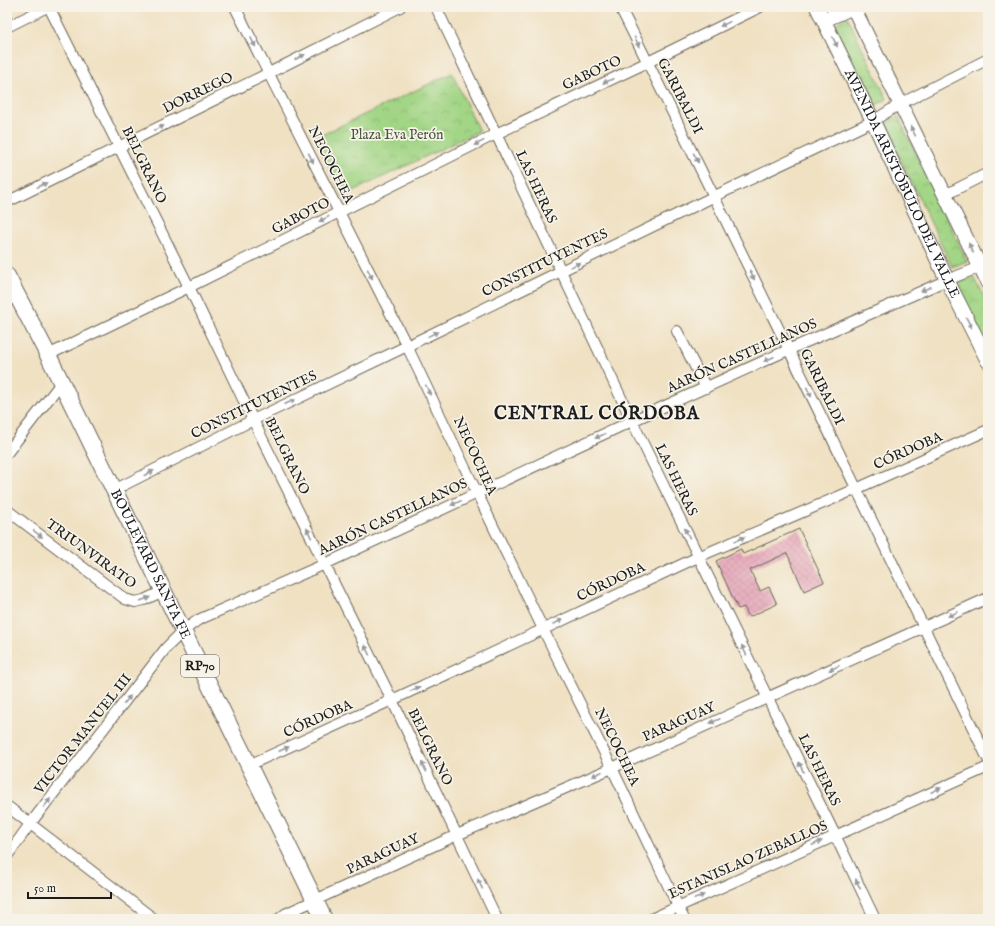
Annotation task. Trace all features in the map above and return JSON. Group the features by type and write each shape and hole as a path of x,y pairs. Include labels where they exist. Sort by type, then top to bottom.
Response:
{"main road":[{"name":"BOULEVARD SANTA FE","path":"7,276 48,355 324,919"}],"street":[{"path":"7,27 48,7"},
{"name":"BELGRANO","path":"48,7 189,287 253,420 392,700 497,919"},
{"name":"NECOCHEA","path":"235,7 407,346 684,919"},
{"name":"DORREGO","path":"7,202 400,7"},
{"name":"LAS HERAS","path":"436,7 632,421 835,835 874,919"},
{"name":"GARIBALDI","path":"620,7 715,196 788,350 988,759"},
{"name":"GABOTO","path":"48,355 189,287 496,134 760,7"},
{"name":"AVENIDA ARISTÓBULO DEL VALLE","path":"817,7 873,121 947,280 988,361"},
{"path":"824,20 853,7 945,194 984,265 988,283"},
{"name":"CONSTITUYENTES","path":"114,490 253,420 873,121 900,104 988,59"},
{"path":"945,194 988,173"},
{"name":"AARÓN CASTELLANOS","path":"183,631 198,620 325,564 632,421 788,350 984,265"},
{"path":"677,331 706,388"},
{"path":"7,453 61,383"},
{"name":"CÓRDOBA","path":"249,765 698,557 988,430"},
{"name":"TRIUNVIRATO","path":"7,510 125,599 135,602 144,600 163,591"},
{"name":"PARAGUAY","path":"279,919 285,914 457,835 612,768 988,598"},
{"name":"VICTOR MANUEL III","path":"7,856 166,648 183,631"},
{"name":"ESTANISLAO ZEBALLOS","path":"650,919 988,767"},
{"path":"7,806 154,919"}],"green space":[{"path":"847,16 887,99 872,107 833,26"},
{"name":"Plaza Eva Perón","path":"452,73 479,131 343,196 315,138"},
{"path":"898,116 967,261 952,267 884,125"},
{"path":"974,277 988,303 988,346 956,284"}],"building":[{"path":"799,529 824,582 804,591 787,553 750,570 760,591 769,587 777,604 749,617 744,607 738,609 716,561 741,549 743,554"}],"district":[{"name":"CENTRAL CÓRDOBA","path":"597,414"}]}
